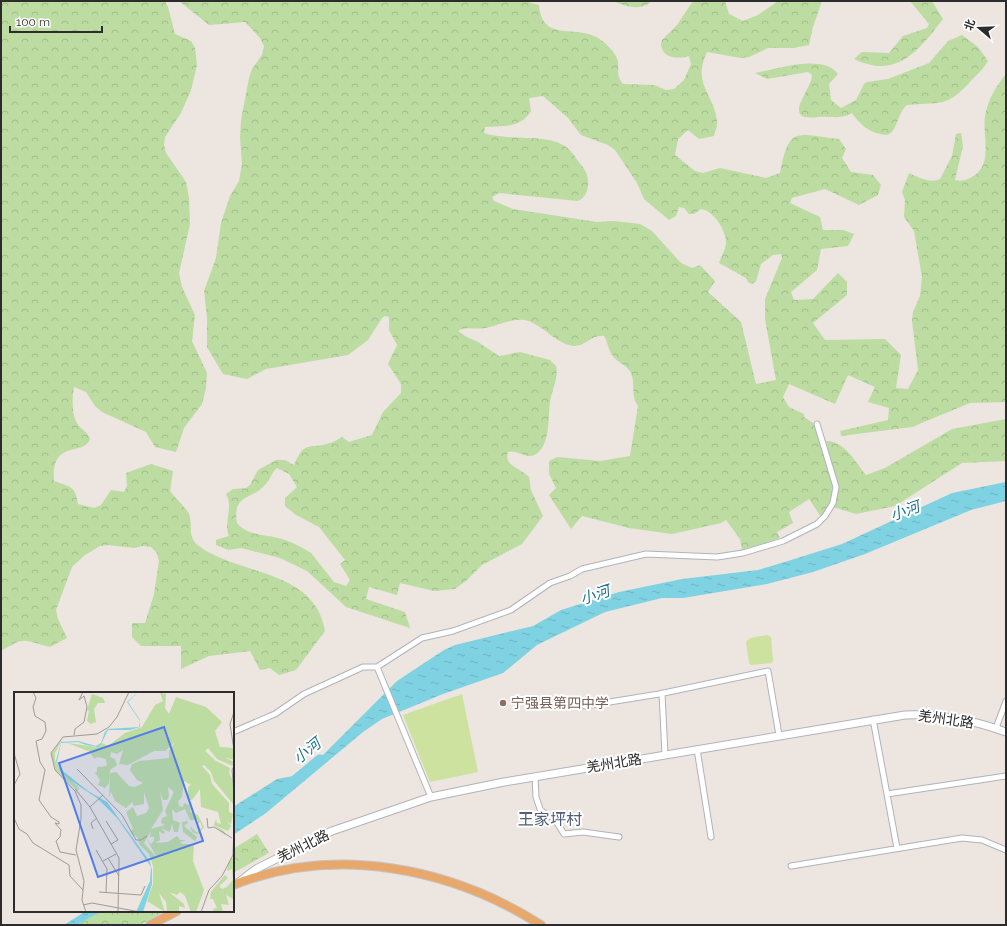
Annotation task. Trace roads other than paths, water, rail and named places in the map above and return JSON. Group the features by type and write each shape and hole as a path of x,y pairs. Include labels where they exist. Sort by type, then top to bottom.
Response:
{"highway":[{"path":"236,884 273,872 300,868 357,865 389,868 436,876 460,884 502,902 540,925"},
{"path":"150,925 175,912"}],"main road":[{"name":"羌州北路","path":"236,884 256,869 332,831 431,797 535,776 873,719 905,715 934,715 969,721 1006,732"}],"street":[{"path":"234,732 275,714 304,694 363,667 378,670 422,638 453,631 511,610 550,583 570,576 582,569 646,554 717,557 743,553 783,541 817,524 825,516 833,503 836,487 817,424"},
{"path":"378,670 431,797"},
{"path":"585,706 662,693 768,671 779,735"},
{"path":"662,693 665,755"},
{"path":"996,728 1006,701"},
{"path":"873,719 897,848"},
{"path":"697,749 711,837"},
{"path":"535,776 536,797 540,809 554,818 564,834 583,832 619,837"},
{"path":"887,794 1006,776"},
{"path":"790,866 949,840 973,838 992,843 1006,850"}],"water":[{"path":"1006,482 1006,501 971,510 865,554 813,572 767,584 683,598 662,598 605,612 537,645 503,673 443,694 382,719 363,732 266,813 234,834 234,806 277,779 304,774 397,681 444,650 455,645 533,626 561,610 619,592 682,579 758,570 842,544 952,493"},
{"path":"84,912 100,912 77,925 64,925"}],"waterway":[{"name":"小河","path":"291,784 320,760"}],"place":[{"name":"宁强县第四中学","path":"503,703"}],"district":[{"name":"王家坪村","path":"550,819"}]}
